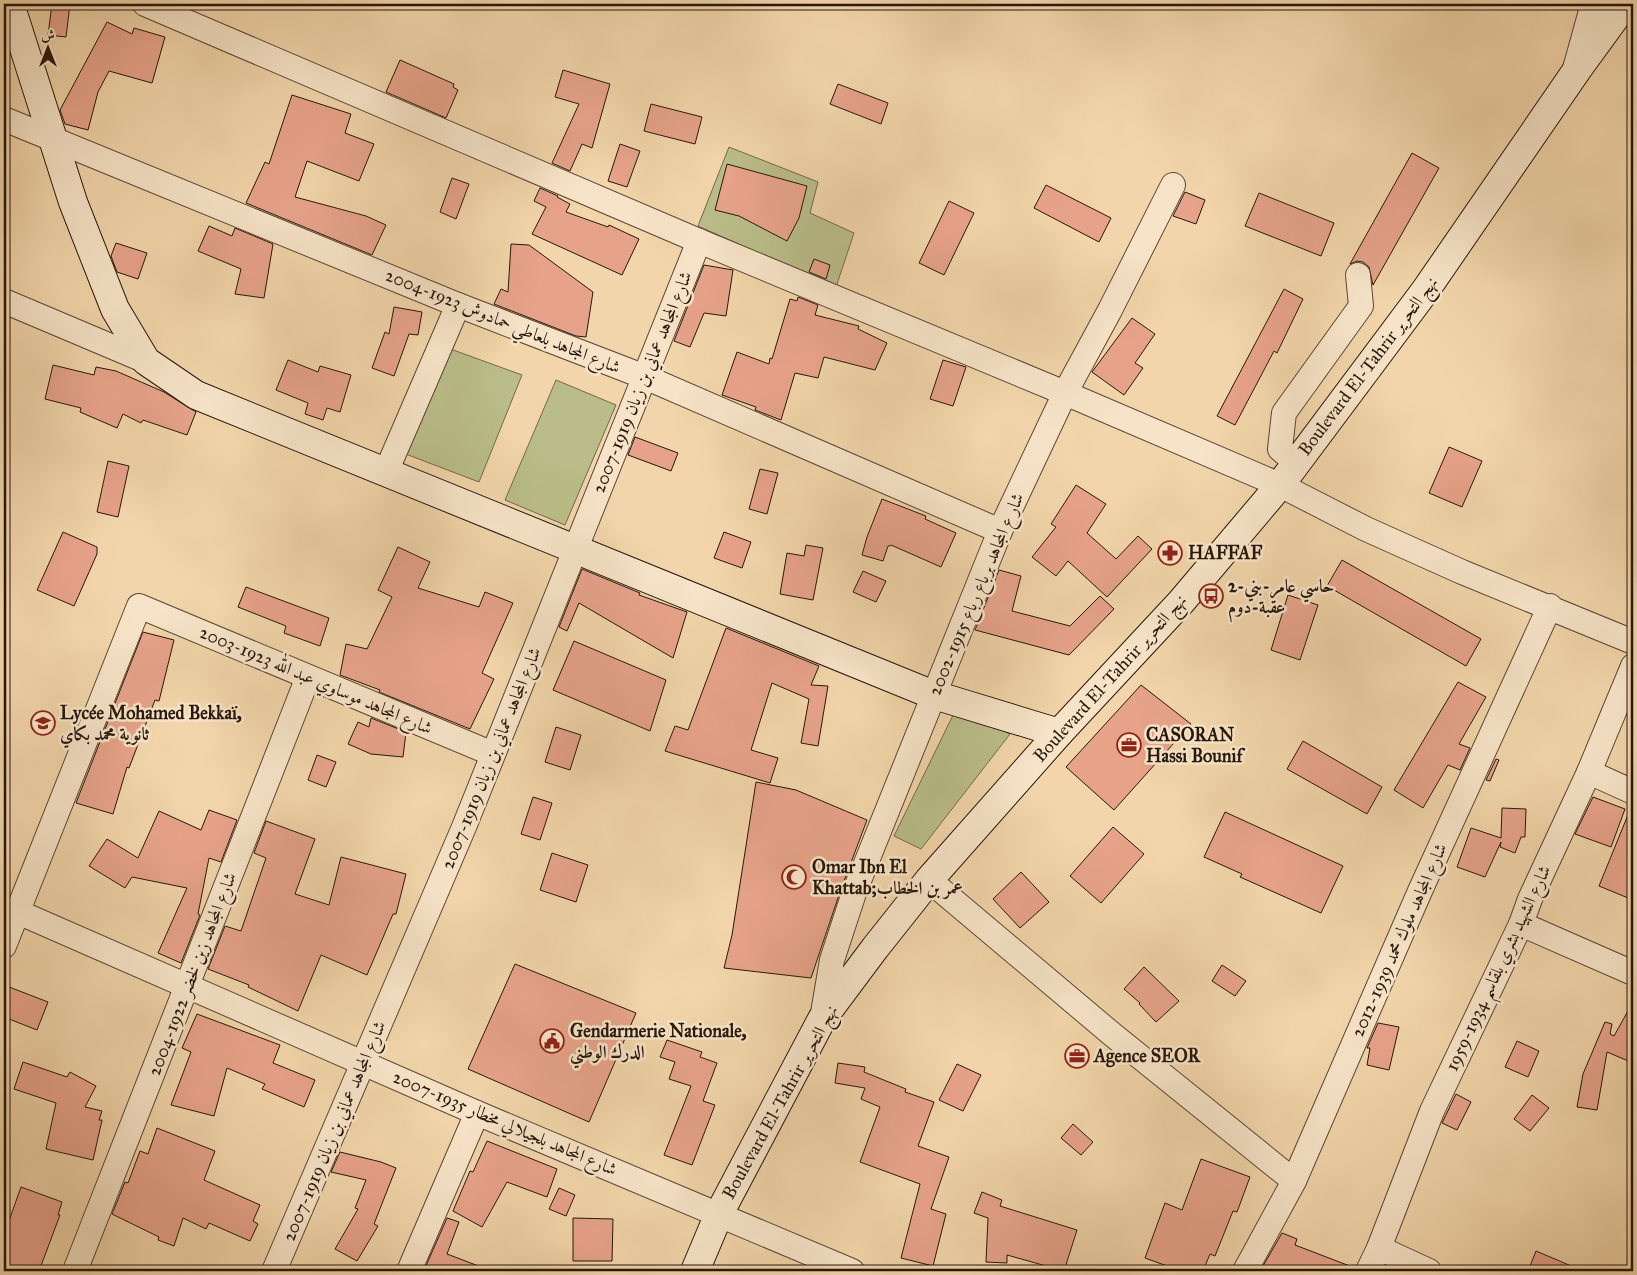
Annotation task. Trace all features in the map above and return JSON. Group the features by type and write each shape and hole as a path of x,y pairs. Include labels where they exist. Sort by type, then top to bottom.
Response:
{"main road":[{"path":"10,4 73,202 115,309 146,360 196,394 386,472 934,695 1059,733"},
{"path":"1577,70 1595,4"},
{"name":"Boulevard El-Tahrir نهج التحرير","path":"695,1271 719,1214 822,1019 929,880 1059,733 1181,602 1280,485 1424,291 1625,4"}],"street":[{"path":"145,4 699,241 1065,393 1280,485 1366,529 1462,572 1550,606 1633,642"},
{"name":"شارع المجاهد بلعاطي حمادوش 1923-2004","path":"4,119 458,305 644,377 1000,531"},
{"name":"شار ع المجاهد برباع رباع 1915-2002","path":"822,1019 832,960 854,893 1000,531 1065,393 1110,310 1173,185"},
{"name":"شارع المجاهد عماني بن زيان 1919-2007","path":"274,1271 464,827 699,241"},
{"path":"1296,463 1280,449 1284,413 1361,306 1358,275"},
{"path":"4,301 146,360"},
{"path":"386,472 458,305"},
{"name":"شارع المجاهد موساوي عبد الله 1923-2003","path":"18,912 139,606 493,754"},
{"name":"شارع المجاهد ملوك محمد 1939-2012","path":"1245,1271 1294,1181 1420,891 1550,606"},
{"name":"شارع الشهيد بشري بلقاسم 1934-1959","path":"1368,1271 1379,1248 1432,1111 1521,924 1530,899 1589,772 1633,666"},
{"name":"شارع المجاهد زين لخضر 1922-2004","path":"75,1271 308,677"},
{"path":"1589,772 1633,792"},
{"path":"929,880 1113,1035 1294,1181"},
{"path":"4,946 18,912"},
{"name":"شارع المجاهد بلجيلالي مخطار 1935-2007","path":"18,912 478,1113 852,1271"},
{"path":"1521,924 1633,973"},
{"path":"409,1271 478,1113"},
{"path":"1379,1248 1429,1271"}],"green space":[{"path":"729,147 818,182 810,213 854,233 836,287 698,226"},
{"path":"445,347 522,375 479,482 403,453"},
{"path":"556,380 616,405 565,525 505,500"},
{"path":"956,709 1010,734 921,849 894,836"}],"building":[{"path":"52,4 70,4 66,37 48,35"},
{"path":"107,22 132,34 134,28 165,37 152,83 109,71 98,92 88,130 65,124 60,110"},
{"path":"400,60 454,84 453,87 458,90 446,118 386,92"},
{"path":"563,70 610,84 592,148 582,144 570,171 552,163 579,104 555,97"},
{"path":"838,84 888,103 881,124 830,104"},
{"path":"292,95 351,114 345,133 374,144 359,181 307,161 295,197 366,216 386,225 372,255 246,203 265,162 269,164"},
{"path":"651,104 702,117 695,144 644,131"},
{"path":"620,144 640,151 627,187 608,181"},
{"path":"1412,153 1439,168 1373,285 1369,267 1363,262 1357,261 1350,264"},
{"path":"727,164 807,186 799,218 787,241 739,216 715,210"},
{"path":"452,178 469,184 456,219 440,212"},
{"path":"1046,185 1111,218 1099,242 1034,208"},
{"path":"540,188 570,204 566,212 608,227 609,225 639,239 622,275 532,234 546,207 534,201"},
{"path":"1185,192 1205,200 1196,224 1173,216"},
{"path":"1259,193 1334,223 1321,256 1245,226"},
{"path":"949,201 974,213 944,275 919,263"},
{"path":"209,226 232,236 235,228 273,244 264,298 235,294 241,269 198,251"},
{"path":"116,243 147,253 138,279 117,272 111,256"},
{"path":"511,244 529,245 593,292 586,337 576,336 494,304 501,289 508,292"},
{"path":"814,259 830,265 826,279 809,272"},
{"path":"704,265 733,270 726,316 704,313 690,347 674,341"},
{"path":"1284,289 1303,299 1277,353 1274,351 1235,425 1217,416"},
{"path":"798,297 818,305 815,315 859,326 858,329 887,343 875,370 824,357 818,378 795,373 781,420 755,410 756,407 722,395 737,352 769,364 790,299 797,301"},
{"path":"394,307 422,312 418,335 409,334 394,376 372,368 385,332 389,334"},
{"path":"1132,318 1155,334 1135,363 1143,368 1124,395 1092,372"},
{"path":"288,360 318,372 320,366 351,375 340,412 327,408 323,420 305,414 308,403 276,390"},
{"path":"943,360 966,367 953,406 930,399"},
{"path":"53,365 94,375 96,367 116,371 164,392 196,412 187,435 143,420 141,423 123,414 117,428 80,412 81,408 45,399"},
{"path":"635,437 678,453 671,471 628,455"},
{"path":"1449,447 1482,461 1462,507 1429,493"},
{"path":"108,461 129,466 118,517 97,512"},
{"path":"760,469 778,473 767,514 749,509"},
{"path":"1076,485 1106,504 1087,533 1116,559 1138,536 1152,549 1107,597 1068,561 1056,576 1032,557 1056,527 1051,524"},
{"path":"882,499 926,516 925,519 956,533 941,567 891,545 888,546 883,561 862,555"},
{"path":"63,532 97,547 97,554 74,606 37,590"},
{"path":"724,532 751,542 742,568 714,558"},
{"path":"806,545 823,548 813,600 780,594 787,553 804,556"},
{"path":"398,547 430,562 418,588 479,607 485,592 513,603 482,673 494,679 470,729 340,675 346,644 367,649 392,597 378,590"},
{"path":"1342,560 1481,639 1466,666 1327,586"},
{"path":"582,569 640,593 639,595 687,612 673,658 579,603 567,631 559,627"},
{"path":"999,570 1021,576 1012,611 1070,626 1100,596 1114,609 1069,655 975,630"},
{"path":"863,571 886,581 876,602 853,592"},
{"path":"246,587 329,618 320,646 284,633 286,626 238,607"},
{"path":"1288,595 1318,605 1300,660 1271,650"},
{"path":"726,628 819,666 811,685 828,686 818,746 801,743 809,699 772,683 751,750 778,758 770,783 665,751 675,726 688,730"},
{"path":"143,632 174,640 159,701 155,700 129,768 127,767 113,814 76,803"},
{"path":"574,641 666,680 650,731 553,690"},
{"path":"1458,682 1486,697 1459,744 1470,748 1460,770 1448,765 1423,808 1394,790"},
{"name":"CASORAN Hassi Bounif","path":"1141,685 1191,724 1114,810 1066,767"},
{"path":"371,718 406,732 403,757 371,754 348,744 358,722 369,727"},
{"path":"556,727 581,735 570,770 545,762"},
{"path":"1303,741 1382,787 1367,814 1287,769"},
{"path":"317,755 336,762 326,787 308,780"},
{"path":"1496,759 1499,760 1490,781 1486,780"},
{"name":"Omar Ibn El Khattab;عمر بن الخطاب","path":"756,782 796,790 867,820 811,978 724,968 732,935"},
{"path":"533,797 552,803 540,840 521,834"},
{"path":"1593,797 1625,809 1611,847 1575,834"},
{"path":"1633,806 1633,900 1599,886"},
{"path":"1502,808 1526,809 1525,837 1521,837 1515,853 1500,847 1501,842 1485,877 1457,867 1471,828 1501,838"},
{"path":"209,810 237,820 221,862 209,858 198,914 200,915 181,963 158,953 187,888 132,877 125,888 89,866 107,839 138,858 159,811 201,830"},
{"path":"1225,812 1343,866 1321,913 1240,877 1242,874 1204,857"},
{"path":"266,821 315,839 295,894 329,905 341,857 406,874 396,914 393,914 367,975 321,955 298,1011 248,987 249,985 208,969 225,926 241,931 266,858 254,853"},
{"path":"1113,827 1144,854 1101,903 1070,876"},
{"path":"552,853 588,865 576,902 540,890"},
{"path":"1021,872 1049,902 1020,928 993,899"},
{"name":"Gendarmerie Nationale, الدرك الوطني","path":"515,964 636,1013 589,1122 468,1069"},
{"path":"1222,965 1246,981 1235,996 1212,981"},
{"path":"1144,967 1179,1001 1156,1022 1140,1003 1124,989"},
{"path":"4,985 48,1002 37,1030 4,1017"},
{"path":"1633,1002 1633,1063 1607,1052 1597,1110 1577,1107 1583,1074 1605,1022 1612,1024 1610,1034 1614,1036"},
{"path":"197,1014 280,1045 273,1063 315,1080 304,1107 262,1089 265,1084 227,1068 214,1116 171,1105 191,1052 182,1048"},
{"path":"1378,1023 1399,1027 1389,1070 1367,1065 1370,1048 1367,1048"},
{"path":"667,1040 702,1052 700,1057 717,1063 703,1101 715,1105 692,1165 664,1155 691,1086 669,1079 675,1062 660,1057"},
{"path":"1517,1041 1539,1051 1528,1077 1505,1067"},
{"path":"23,1062 67,1077 70,1072 96,1086 85,1107 102,1111 99,1120 102,1120 93,1160 46,1149 56,1103 14,1089"},
{"path":"838,1063 865,1067 864,1072 906,1089 905,1092 934,1102 918,1146 949,1157 931,1209 946,1214 933,1266 901,1258 920,1184 860,1162 880,1107 861,1099 865,1088 835,1083"},
{"path":"957,1064 981,1075 963,1111 939,1100"},
{"path":"1456,1094 1471,1102 1457,1130 1442,1123"},
{"path":"1532,1095 1549,1108 1530,1131 1514,1119"},
{"path":"1073,1124 1093,1142 1081,1155 1061,1138"},
{"path":"157,1128 215,1151 204,1180 260,1205 253,1221 258,1224 250,1241 209,1223 206,1229 183,1218 174,1246 158,1240 159,1237 112,1214 125,1182 128,1183 140,1151 148,1154"},
{"path":"487,1141 557,1169 547,1197 507,1182 482,1227 453,1211 470,1171 473,1172"},
{"path":"340,1152 381,1162 396,1168 374,1224 378,1226 357,1261 335,1249 358,1209 355,1208 366,1180 331,1172"},
{"path":"1201,1159 1250,1177 1237,1212 1233,1211 1215,1256 1210,1254 1203,1271 1181,1271 1145,1258 1165,1203 1182,1210"},
{"path":"21,1187 62,1202 58,1215 60,1215 39,1271 4,1271 4,1235"},
{"path":"559,1188 575,1195 566,1216 549,1209"},
{"path":"982,1192 1002,1200 1000,1206 1077,1230 1064,1271 1007,1255 1007,1263 986,1262 988,1218 974,1213"},
{"path":"447,1218 459,1222 447,1254 489,1271 435,1271 425,1268"},
{"path":"573,1218 613,1219 612,1261 573,1261"},
{"path":"1282,1233 1297,1239 1295,1245 1355,1268 1354,1271 1277,1271 1263,1266"},
{"path":"1536,1251 1583,1271 1528,1271"}],"place":[{"name":"HAFFAF","path":"1170,553"},
{"name":"2-حاسي عامر-بني عقبة-دوم","path":"1211,596"},
{"name":"Lycée Mohamed Bekkaï, ثانوية محمد بكاي","path":"43,723"},
{"name":"CASORAN Hassi Bounif","path":"1129,745"},
{"name":"Omar Ibn El Khattab;عمر بن الخطاب","path":"794,877"},
{"name":"Gendarmerie Nationale, الدرك الوطني","path":"552,1041"},
{"name":"Agence SEOR","path":"1077,1056"}]}
